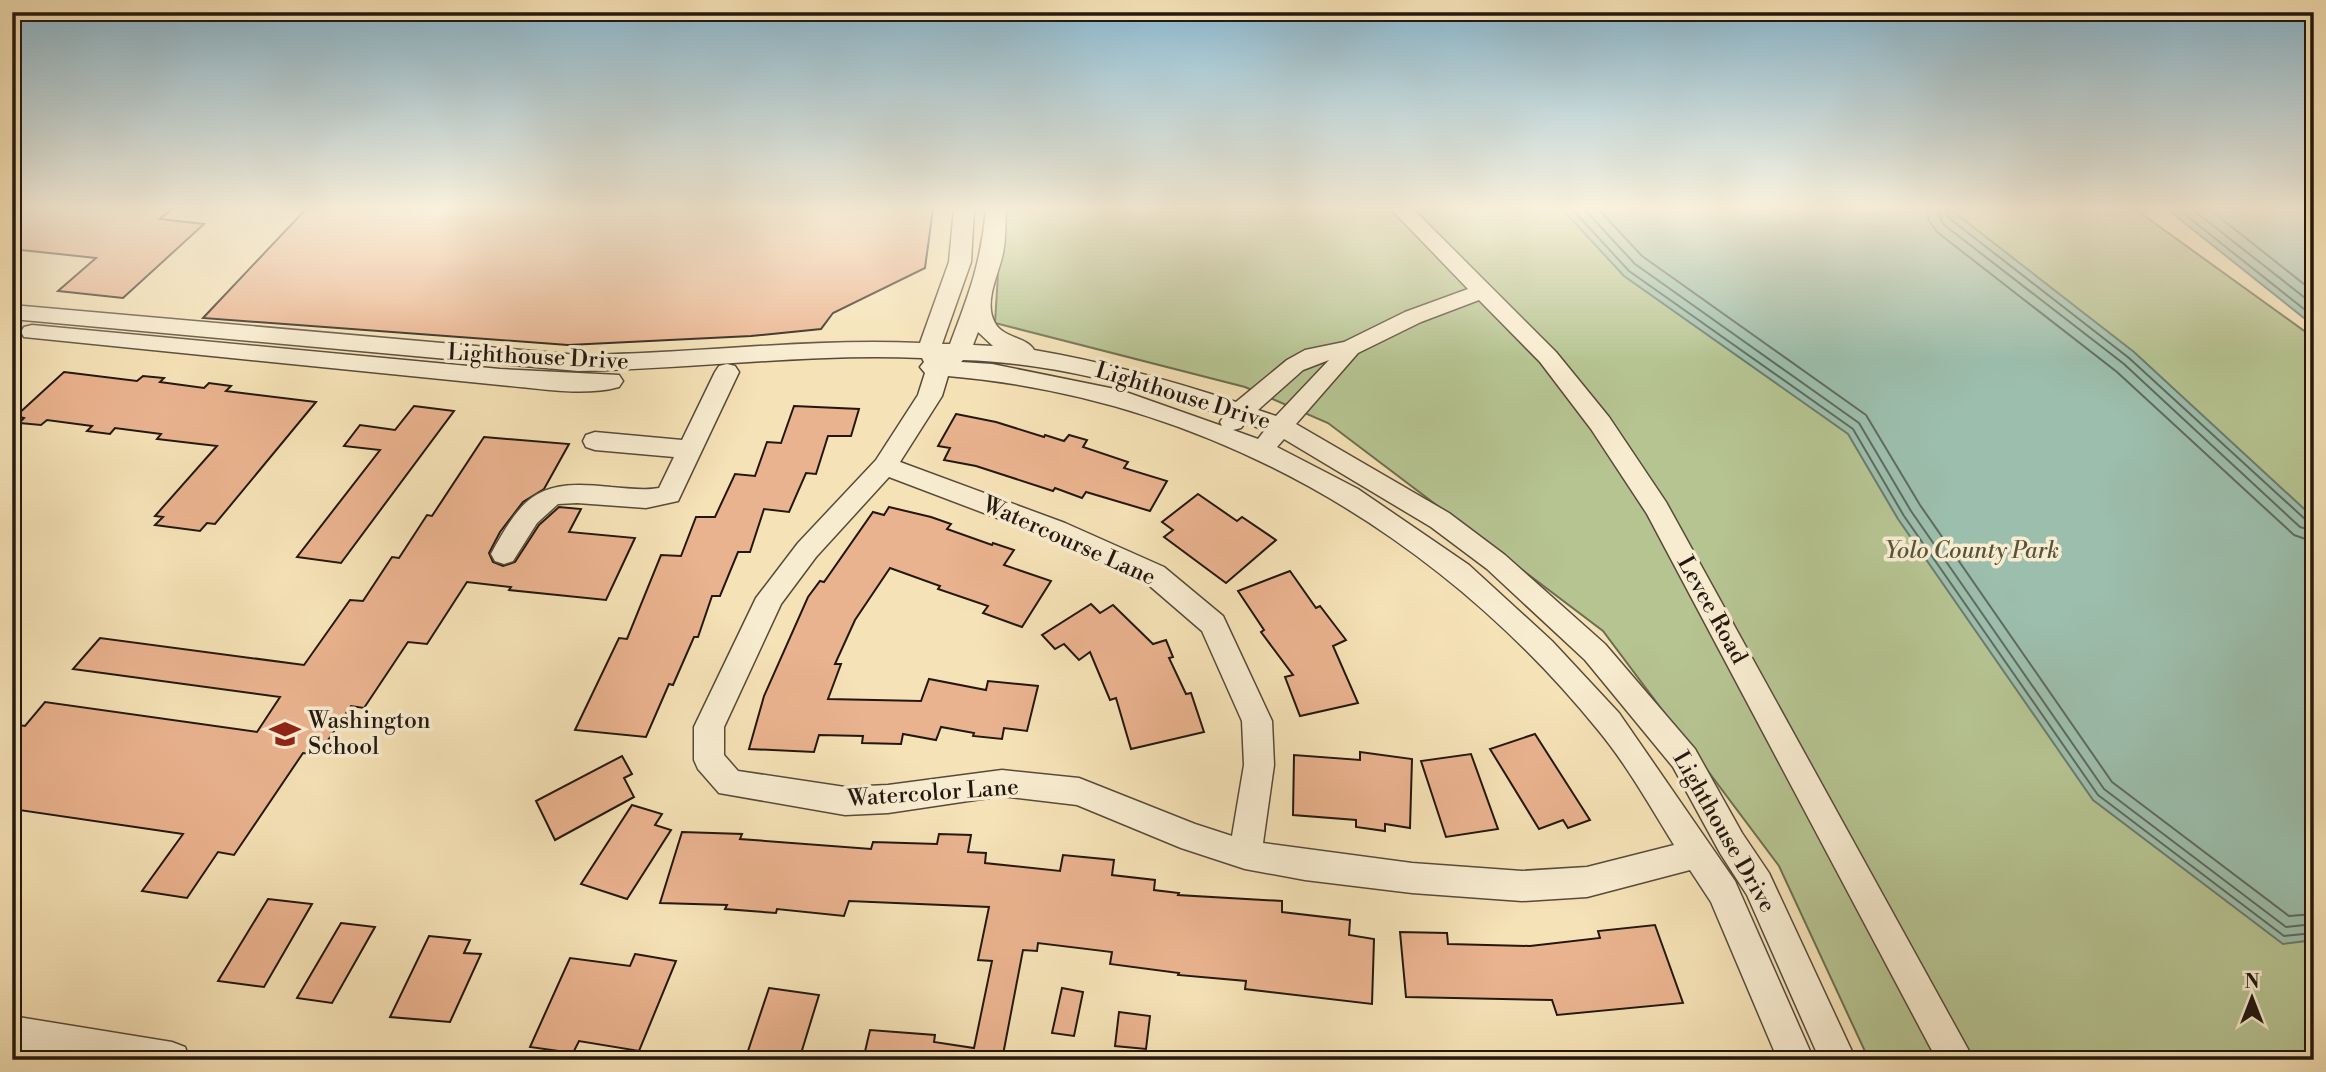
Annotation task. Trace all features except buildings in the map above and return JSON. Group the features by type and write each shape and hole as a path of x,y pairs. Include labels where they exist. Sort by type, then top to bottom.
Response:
{"street":[{"path":"942,356 960,259"},
{"path":"990,259 981,292 979,314 987,330 1003,342 1053,361"},
{"name":"Levee Road","path":"1451,259 1548,357 1600,423 1657,509 1956,1060"},
{"path":"1231,424 1295,365 1313,355 1350,348 1413,317 1483,291"},
{"path":"942,356 981,292"},
{"name":"Lighthouse Drive","path":"12,312 578,363 643,362 780,351 1053,361 1157,384 1231,424 1263,450 1349,496 1469,580 1542,649 1609,722 1698,853 1729,904 1796,1060"},
{"name":"Lighthouse Drive","path":"12,330 569,382 857,366 942,356 992,372 1231,424 1280,426 1375,478 1440,520 1496,562 1595,652 1684,758 1758,884 1838,1060"},
{"path":"1263,450 1280,426 1336,369 1350,348"},
{"name":"Watercolor Lane","path":"942,356 930,396 885,466 807,550 770,598 747,644 709,727 709,760 730,783 845,801 888,799 1002,783 1079,792 1192,838 1245,854 1412,878 1522,886 1587,882 1698,853"},
{"path":"504,554 533,509 555,494 569,491 653,500 669,494 727,372"},
{"path":"595,441 690,450"},
{"name":"Watercourse Lane","path":"885,466 1056,530 1154,574 1213,624 1257,721 1259,765 1245,854"},
{"path":"12,1034 150,1058"}],"green space":[{"name":"Yolo County Park","path":"999,259 2204,259 2314,338 2314,1060 1869,1060 1779,866 1603,631 1328,423 1245,387 995,323"}],"water":[{"path":"1608,259 2014,259 2134,352 2314,518 2314,940 2283,944 2093,800 1898,519 1848,434 1624,276"},
{"path":"2230,259 2314,259 2314,326"}],"place":[{"name":"Washington School","path":"285,734"}]}
